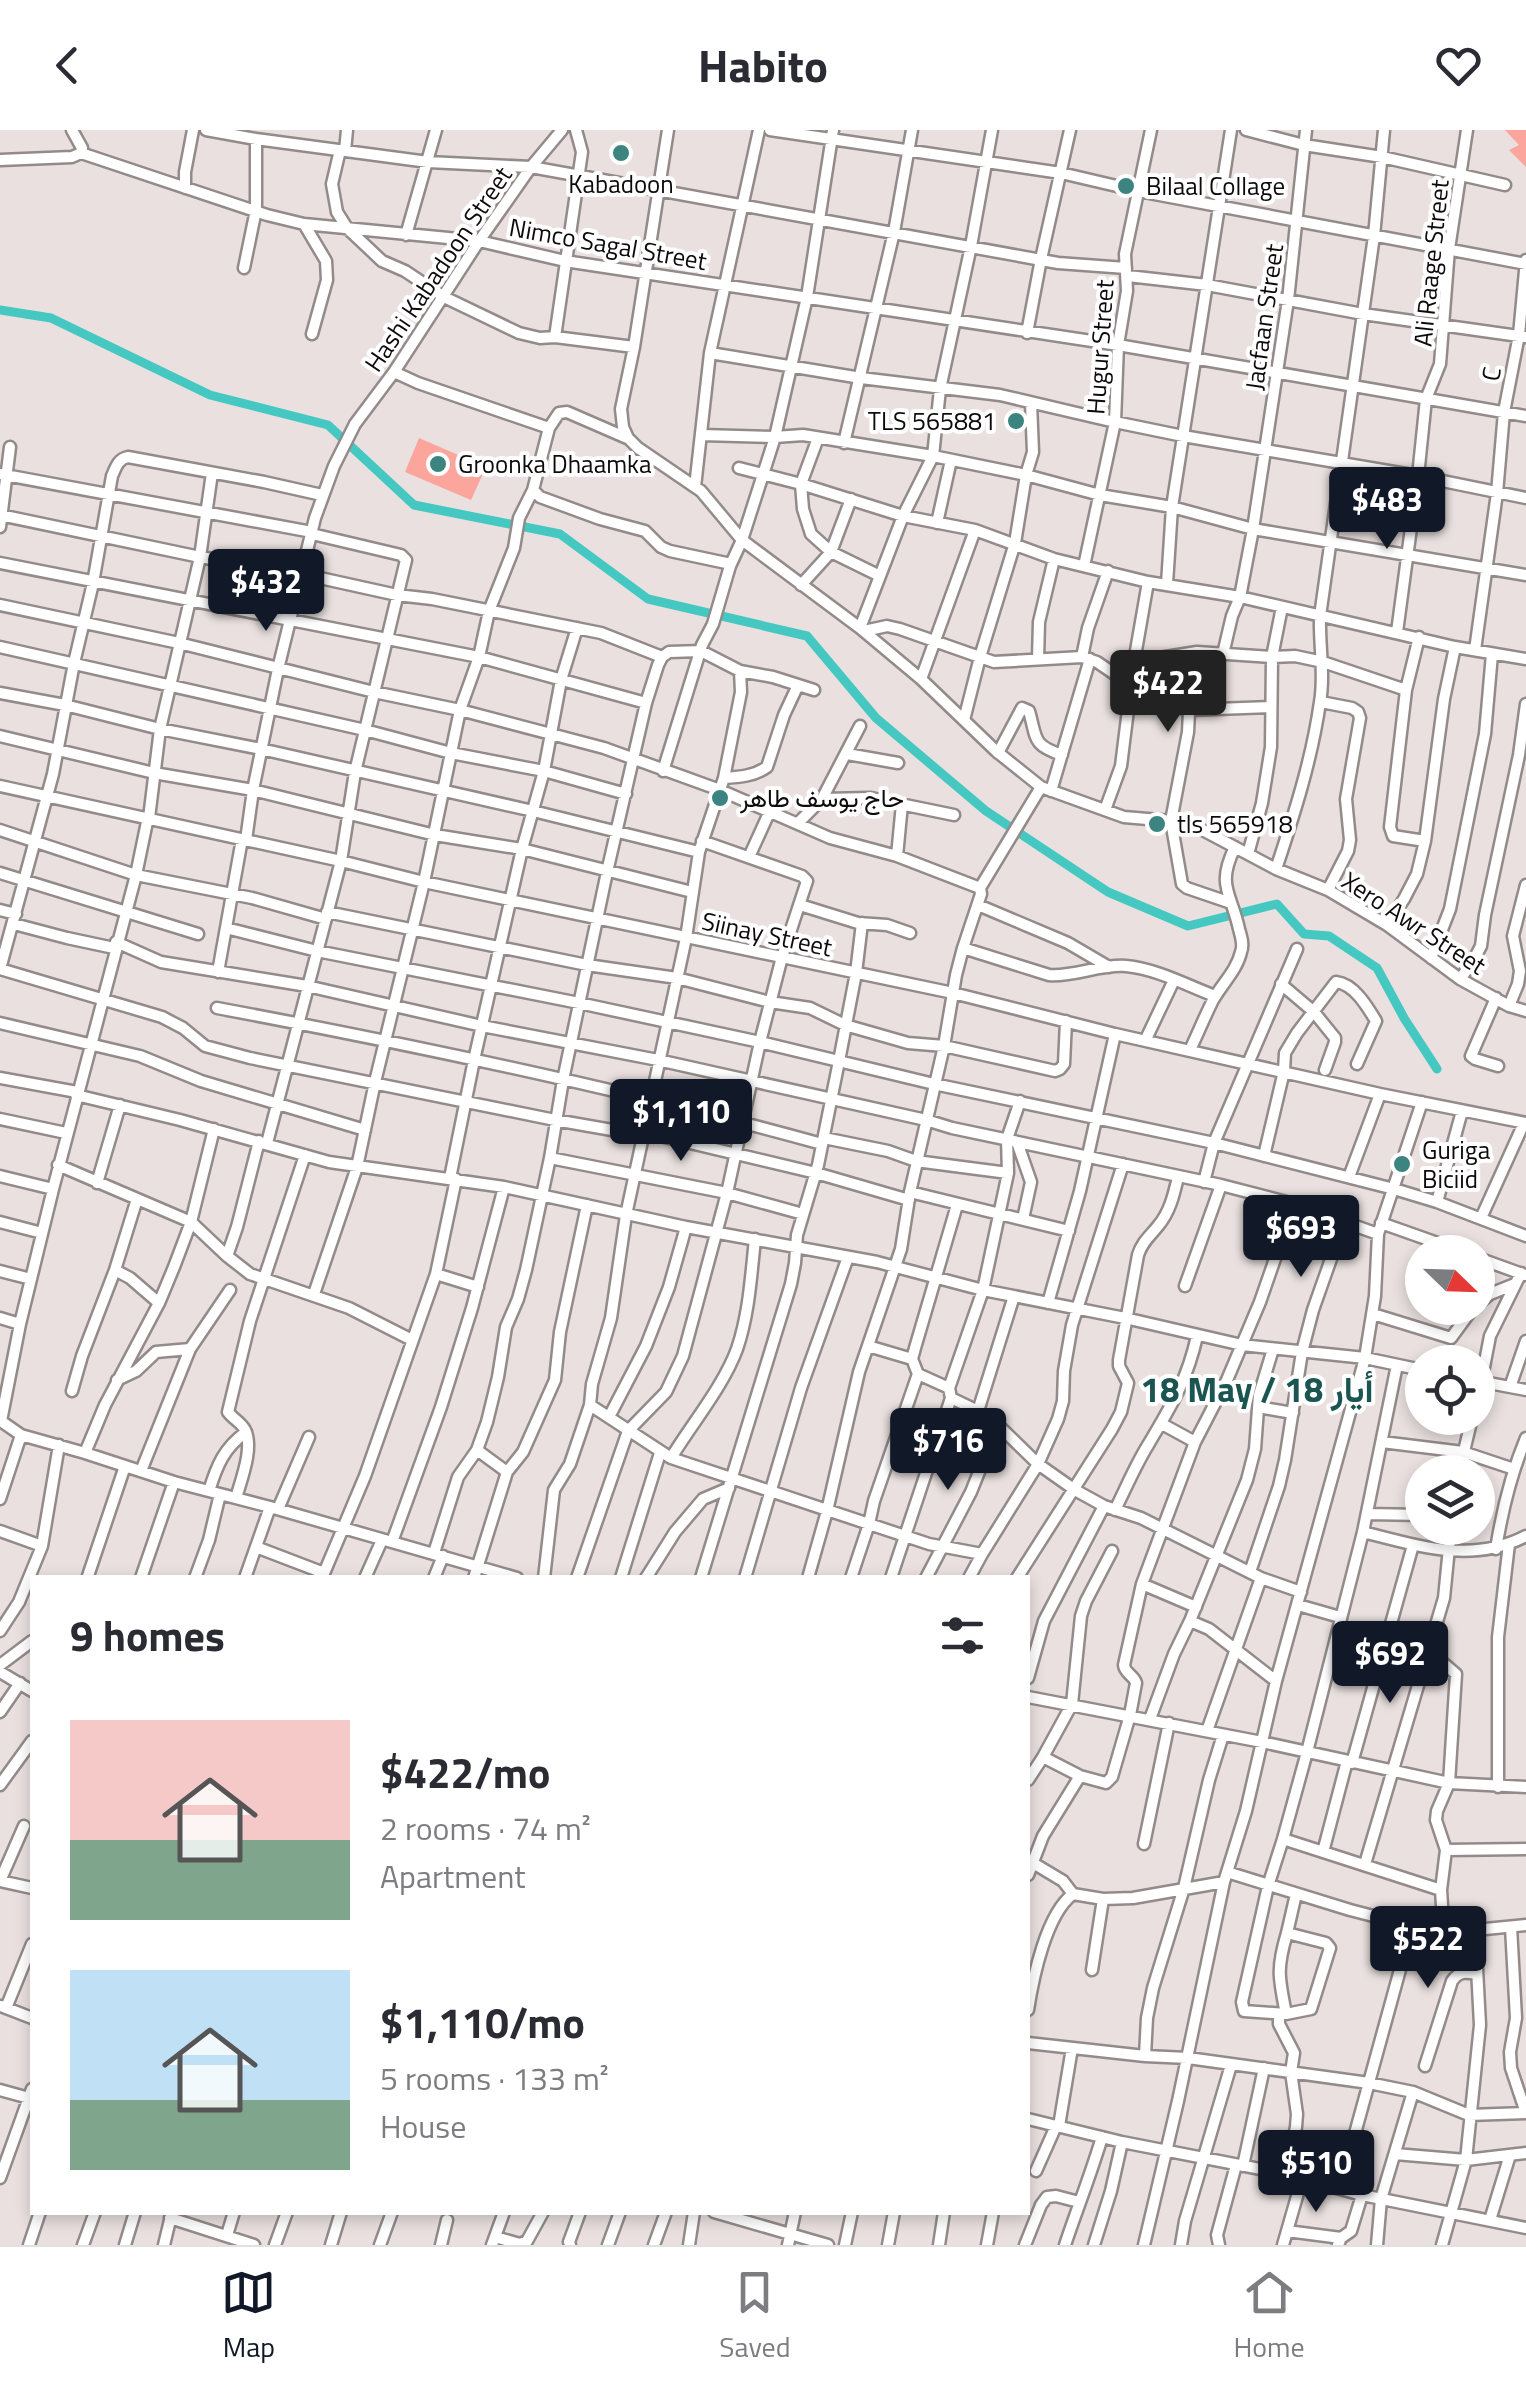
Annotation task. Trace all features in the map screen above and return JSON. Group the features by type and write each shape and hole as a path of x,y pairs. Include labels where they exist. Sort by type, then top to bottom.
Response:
{"street":[{"path":"0,160 72,157 80,153 81,142 72,130"},
{"path":"185,188 192,130"},
{"path":"206,130 428,162 531,168 1040,260 1206,284 1363,314 1523,336"},
{"path":"347,130 332,184 337,212 347,228 382,261 405,270 444,297 519,333 634,346"},
{"path":"406,235 436,130"},
{"name":"Hashi Kabadoon Street","path":"218,972 278,669 322,495 350,434 479,241 562,130"},
{"path":"555,337 582,152 576,130"},
{"path":"628,438 621,409 668,130"},
{"path":"695,487 710,353 759,130"},
{"path":"770,130 832,134 1061,173 1374,236 1526,261"},
{"path":"844,443 894,232 912,130"},
{"path":"992,130 940,389 933,456 904,516 862,630 887,626 1004,663 1086,658 1131,691 1189,710 1271,707"},
{"path":"1027,333 1070,130"},
{"name":"Hugur Street","path":"1084,566 1115,422 1118,345 1127,272 1125,254 1151,130"},
{"path":"1167,584 1172,507 1231,130"},
{"path":"1246,130 1504,185"},
{"name":"Jacfaan Street","path":"1223,654 1240,597 1278,372 1306,130"},
{"path":"1276,869 1295,812 1320,702 1320,616 1374,236 1384,130"},
{"name":"Ali Raage Street","path":"1397,632 1426,398 1440,364 1450,249 1467,130"},
{"path":"663,771 775,437 807,297 832,134"},
{"path":"244,268 256,210 256,139"},
{"name":"Nimco Sagal Street","path":"80,153 304,224 479,241 565,261 1118,345 1526,416"},
{"path":"304,224 326,261 326,280 312,334"},
{"name":"C","path":"1475,650 1504,412 1523,336 1526,261"},
{"path":"710,353 861,378 1000,395 1183,436 1526,498"},
{"path":"314,1294 357,1167 435,835 460,710 489,611 514,548 518,523 533,490 548,428 394,372"},
{"path":"964,720 1014,543 1033,452 1031,403"},
{"name":"Xero Awr Street","path":"548,428 559,413 567,412 628,438 695,487 742,540 862,630 998,753 1046,789 1143,820 1171,821 1197,828 1276,869 1328,890 1387,925 1460,979 1526,1012"},
{"path":"702,435 796,434 933,456 1100,495 1172,507 1253,529 1526,574"},
{"path":"818,438 801,484 811,534 831,552 880,576"},
{"path":"10,447 0,519 577,628 662,657 677,651 701,651 740,671 814,690"},
{"path":"322,495 122,458 112,476 47,798 0,969 162,1017 184,1028 205,1046 286,1066 555,1120 644,1132 1068,1231"},
{"path":"937,524 951,460"},
{"path":"738,468 904,516 974,530 1054,559 1148,582 1240,597 1455,647 1526,659"},
{"path":"212,473 200,557 160,729 136,874 52,1188 1,1422 21,1435 496,1575"},
{"path":"4,475 312,533 406,557 355,772 341,861 278,1106 226,1256"},
{"path":"533,490 540,497 570,508 646,531 670,552 731,564"},
{"path":"800,585 831,552 851,500"},
{"path":"921,680 974,530"},
{"path":"1038,659 1040,622 1054,559"},
{"path":"0,563 478,657 646,703"},
{"path":"809,1575 852,1399 900,1250 953,993 980,888 1024,814 1046,789 1062,756 1086,658 1088,628 1108,572"},
{"path":"1105,810 1122,766 1148,582"},
{"path":"0,605 179,643 604,748 720,790 830,838 897,856 980,888"},
{"path":"1248,854 1262,803 1270,747 1272,658 1282,607"},
{"path":"256,1546 323,1575 365,1476 436,1274 474,1060 522,849 544,771 561,680 577,628"},
{"path":"1419,637 1406,690 1391,832 1394,836 1424,841"},
{"path":"0,646 451,753 544,771 626,794"},
{"path":"1387,925 1416,874 1455,647"},
{"path":"1134,662 1192,653 1295,656 1406,690"},
{"path":"1192,653 1188,732 1171,821 1182,884 1233,906"},
{"path":"1430,958 1450,909 1485,734 1492,654"},
{"path":"435,1575 458,1477 477,1450 498,1377 506,1327 526,1270 607,872 646,703 662,657"},
{"path":"544,1575 554,1490 570,1464 590,1405 611,1318 626,1215 678,978 700,847 724,778 741,692 740,671"},
{"path":"724,778 742,777 767,767 798,684"},
{"path":"0,693 533,810 616,832 749,857 807,878 770,1002 688,1340 672,1383 628,1432 577,1575"},
{"path":"1320,702 1352,708 1360,718 1346,799 1348,851 1328,890"},
{"path":"1460,979 1480,946 1526,704"},
{"path":"998,753 1022,708 1030,710 1038,744 1062,756"},
{"path":"798,823 822,799 860,726"},
{"path":"0,736 154,773 252,790 435,835 522,849 692,892"},
{"path":"846,754 898,763"},
{"name":"Siinay Street","path":"0,786 424,882 953,993 1115,1034 1525,1123"},
{"path":"822,799 858,798 954,814"},
{"path":"897,856 902,804"},
{"path":"749,857 768,813"},
{"path":"0,830 136,874 326,915 412,928 587,965 678,978 770,1002 810,1008 845,1025 916,1045 944,1046 1055,1071 1064,1064 1066,1022"},
{"path":"1190,1050 1215,996 1241,954 1239,927 1224,882 1235,847"},
{"path":"0,872 198,934"},
{"path":"1510,1006 1520,971 1513,936 1526,886"},
{"path":"800,905 862,924 910,933"},
{"path":"978,905 1068,943 1110,967"},
{"path":"0,910 67,938 115,945 162,962 308,986 482,1026 752,1080 1221,1186 1405,1236"},
{"path":"702,1575 791,1284 797,1235 816,1173 839,1061 862,924"},
{"path":"226,928 1214,1143 1394,1188 1526,1236"},
{"path":"963,948 1049,975 1124,966 1164,975 1215,996"},
{"path":"1204,1182 1214,1143 1297,949"},
{"path":"1146,1039 1174,980"},
{"path":"1264,1156 1286,1053 1336,982 1345,983 1376,1021 1357,1064"},
{"path":"1282,984 1314,1012 1335,1038 1325,1070"},
{"path":"1496,998 1471,1056 1498,1066"},
{"path":"217,1008 385,1040 823,1141 888,1151 916,1162 1008,1173"},
{"path":"0,1023 140,1056 278,1106 365,1130"},
{"path":"1048,1303 1088,1155 1115,1034"},
{"path":"0,1078 76,1093 357,1167 504,1186 626,1215 895,1266 982,1290 1242,1345 1365,1358 1405,1367"},
{"path":"1348,1177 1380,1094"},
{"path":"892,1575 982,1290 1020,1101"},
{"path":"1144,2245 1225,1877 1246,1811 1276,1680 1365,1358 1373,1314 1379,1229 1422,1102"},
{"path":"97,1184 120,1106"},
{"path":"1437,1202 1462,1111"},
{"path":"0,1119 66,1132"},
{"path":"1480,1218 1525,1123"},
{"path":"85,1453 117,1380 158,1303 191,1222 214,1129"},
{"path":"1012,1141 1031,1182 1024,1219"},
{"path":"236,1498 247,1460 246,1432 228,1412 250,1322 305,1155"},
{"path":"550,1158 726,1193 803,1214"},
{"path":"971,1575 1038,1464 1062,1409 1064,1371 1077,1308 1123,1164"},
{"path":"58,1166 191,1222 250,1274 349,1308 412,1340"},
{"path":"0,1176 52,1188"},
{"path":"1019,1575 1075,1490 1126,1399 1128,1384 1118,1366 1141,1246 1167,1212 1178,1176"},
{"path":"367,1575 387,1541 441,1407 504,1186"},
{"path":"1185,1286 1221,1186"},
{"path":"72,1392 137,1199"},
{"path":"1044,1757 1080,1776 1106,1783 1110,1780 1136,1683 1124,1665 1142,1584 1195,1442 1242,1345 1294,1204"},
{"path":"957,1205 912,1359 918,1374 978,1411 1038,1464 1075,1490 1261,1578 1301,1592"},
{"path":"477,1572 507,1472 523,1452 555,1380 560,1332 587,1206"},
{"path":"0,1222 42,1233"},
{"path":"1250,1572 1279,1486 1302,1352 1321,1283 1344,1222"},
{"path":"609,1418 646,1346 686,1227"},
{"path":"623,1575 665,1455 728,1368 737,1348 748,1304 755,1239"},
{"path":"747,1575 801,1388 848,1257"},
{"path":"1495,1266 1521,1277"},
{"path":"115,1270 158,1303"},
{"path":"0,1271 31,1279"},
{"path":"436,1274 478,1287"},
{"path":"1495,1291 1521,1277"},
{"path":"1488,1345 1521,1277"},
{"path":"141,1470 190,1349 230,1290"},
{"path":"978,1411 1014,1296"},
{"path":"1373,1314 1405,1324"},
{"path":"0,1318 20,1324"},
{"path":"1409,1325 1451,1338 1461,1325"},
{"path":"1030,1671 1044,1622 1182,1387 1197,1336"},
{"path":"1510,1386 1526,1341"},
{"path":"868,1346 912,1359"},
{"path":"117,1380 136,1371 156,1352 190,1349"},
{"path":"1150,1719 1250,1469 1259,1395 1273,1349"},
{"path":"1287,1933 1312,1938 1330,1948 1311,2009 1282,2014 1244,2010 1242,2002 1268,1886 1284,1839 1363,1532 1397,1365"},
{"path":"852,1575 918,1374"},
{"path":"1495,1384 1526,1390"},
{"path":"590,1405 665,1455 730,1483 772,1491 869,1524 982,1554"},
{"path":"1258,1407 1293,1414"},
{"path":"1162,1424 1195,1442"},
{"path":"928,1575 983,1462 1004,1431"},
{"path":"195,1575 209,1540 215,1470 230,1444 246,1432"},
{"path":"0,1499 21,1435"},
{"path":"1462,1455 1468,1435"},
{"path":"245,1575 309,1437"},
{"path":"1496,1549 1502,1510 1526,1438"},
{"path":"1382,1442 1463,1452 1514,1469"},
{"path":"30,1575 42,1546 59,1445"},
{"path":"477,1450 507,1472"},
{"path":"88,1575 125,1466"},
{"path":"143,1575 174,1482"},
{"path":"648,1575 675,1532 703,1500 730,1483"},
{"path":"1367,1514 1405,1515"},
{"path":"0,1531 42,1546"},
{"path":"1363,1532 1405,1543"},
{"path":"1323,1852 1413,1545 1449,1550 1496,1549 1526,1536"},
{"path":"1498,1787 1498,1638 1509,1544"},
{"path":"1365,1864 1444,1598 1449,1545"},
{"path":"1030,1777 1072,1704 1081,1616 1112,1551"},
{"path":"0,1631 30,1575"},
{"path":"1207,1731 1261,1578"},
{"path":"1142,1584 1196,1606"},
{"path":"1298,1605 1340,1616"},
{"path":"1190,1620 1209,1628 1276,1680"},
{"path":"1391,1629 1456,1674 1449,1782 1436,1820 1446,1850 1443,1921"},
{"path":"0,1712 29,1687 0,1668 30,1643"},
{"path":"1030,1696 1392,1772 1449,1782 1526,1787"},
{"path":"1144,1844 1169,1724"},
{"path":"1144,2056 1146,2018 1153,1988 1224,1735"},
{"path":"0,1785 30,1744"},
{"path":"1030,1870 1044,1836 1080,1776"},
{"path":"24,1826 0,1881 30,1888"},
{"path":"1284,1839 1442,1890"},
{"path":"1446,1850 1526,1848"},
{"path":"1033,1863 1063,1881 1074,1894 1102,1899 1133,1898 1225,1877 1412,1926 1443,1921 1475,1930 1526,1925"},
{"path":"1030,1998 1050,1928 1066,1900 1074,1894"},
{"path":"1286,2174 1296,2128 1290,2072 1294,2053 1279,2024 1282,2014 1278,1975 1296,1894"},
{"path":"1092,1970 1102,1899"},
{"path":"1340,2188 1412,1926"},
{"path":"1030,2043 1188,2058 1369,2083 1413,2092 1470,2115 1526,2114 1511,2068 1510,2052 1521,2018 1511,1927"},
{"path":"1442,2245 1466,2160 1480,2025 1475,1930"},
{"path":"30,1948 3,2006 30,2017"},
{"path":"1425,2066 1452,1981 1462,1972 1477,1974"},
{"path":"1036,2171 1058,2126 1072,2048"},
{"path":"1181,2245 1232,2064"},
{"path":"1219,2245 1217,2236 1264,2068"},
{"path":"0,2090 30,2094"},
{"path":"1351,2231 1377,2240 1381,2199 1413,2092"},
{"path":"0,2178 30,2097"},
{"path":"1030,2119 1286,2174 1362,2195 1525,2225"},
{"path":"1065,2245 1102,2137"},
{"path":"1094,2245 1122,2142"},
{"path":"1395,2154 1466,2160 1526,2153"},
{"path":"1490,2220 1510,2155"},
{"path":"1283,2245 1302,2179"},
{"path":"1287,2231 1339,2242 1351,2231 1362,2195"},
{"path":"1025,2245 1047,2197 1079,2202"},
{"path":"30,2245 39,2215"},
{"path":"83,2245 94,2215"},
{"path":"126,2245 133,2215"},
{"path":"164,2245 171,2215 254,2245"},
{"path":"226,2235 233,2215"},
{"path":"275,2245 286,2215"},
{"path":"331,2245 340,2215"},
{"path":"380,2245 391,2215"},
{"path":"503,2215 494,2241 520,2244 527,2241 541,2215"},
{"path":"570,2245 579,2215"},
{"path":"608,2245 619,2215"},
{"path":"654,2245 665,2215"},
{"path":"689,2245 694,2215"},
{"path":"789,2240 794,2215"},
{"path":"845,2245 851,2215"},
{"path":"888,2245 893,2215"},
{"path":"939,2245 944,2215"},
{"path":"987,2245 993,2215"},
{"path":"750,2217 789,2240 828,2245"},
{"path":"441,2245 447,2220"}],"shaded area":[{"path":"1505,130 1526,130 1526,167 1509,150 1519,145"},
{"path":"419,438 486,467 471,500 405,472"}],"waterway":[{"path":"0,310 51,318 210,395 328,425 414,505 560,534 648,599 807,636 876,718 986,811 1108,892 1188,926 1277,904 1304,934 1329,936 1377,968 1437,1069"}],"place":[{"name":"Kabadoon","path":"621,153"},
{"name":"Bilaal Collage","path":"1126,186"},
{"name":"TLS 565881","path":"1016,421"},
{"name":"Groonka Dhaamka","path":"438,464"},
{"name":"حاج يوسف طاهر","path":"720,798"},
{"name":"tls 565918","path":"1157,824"},
{"name":"Guriga Biciid","path":"1402,1164"}],"district":[{"name":"18 May / 18 أيار","path":"1257,1390"}]}
